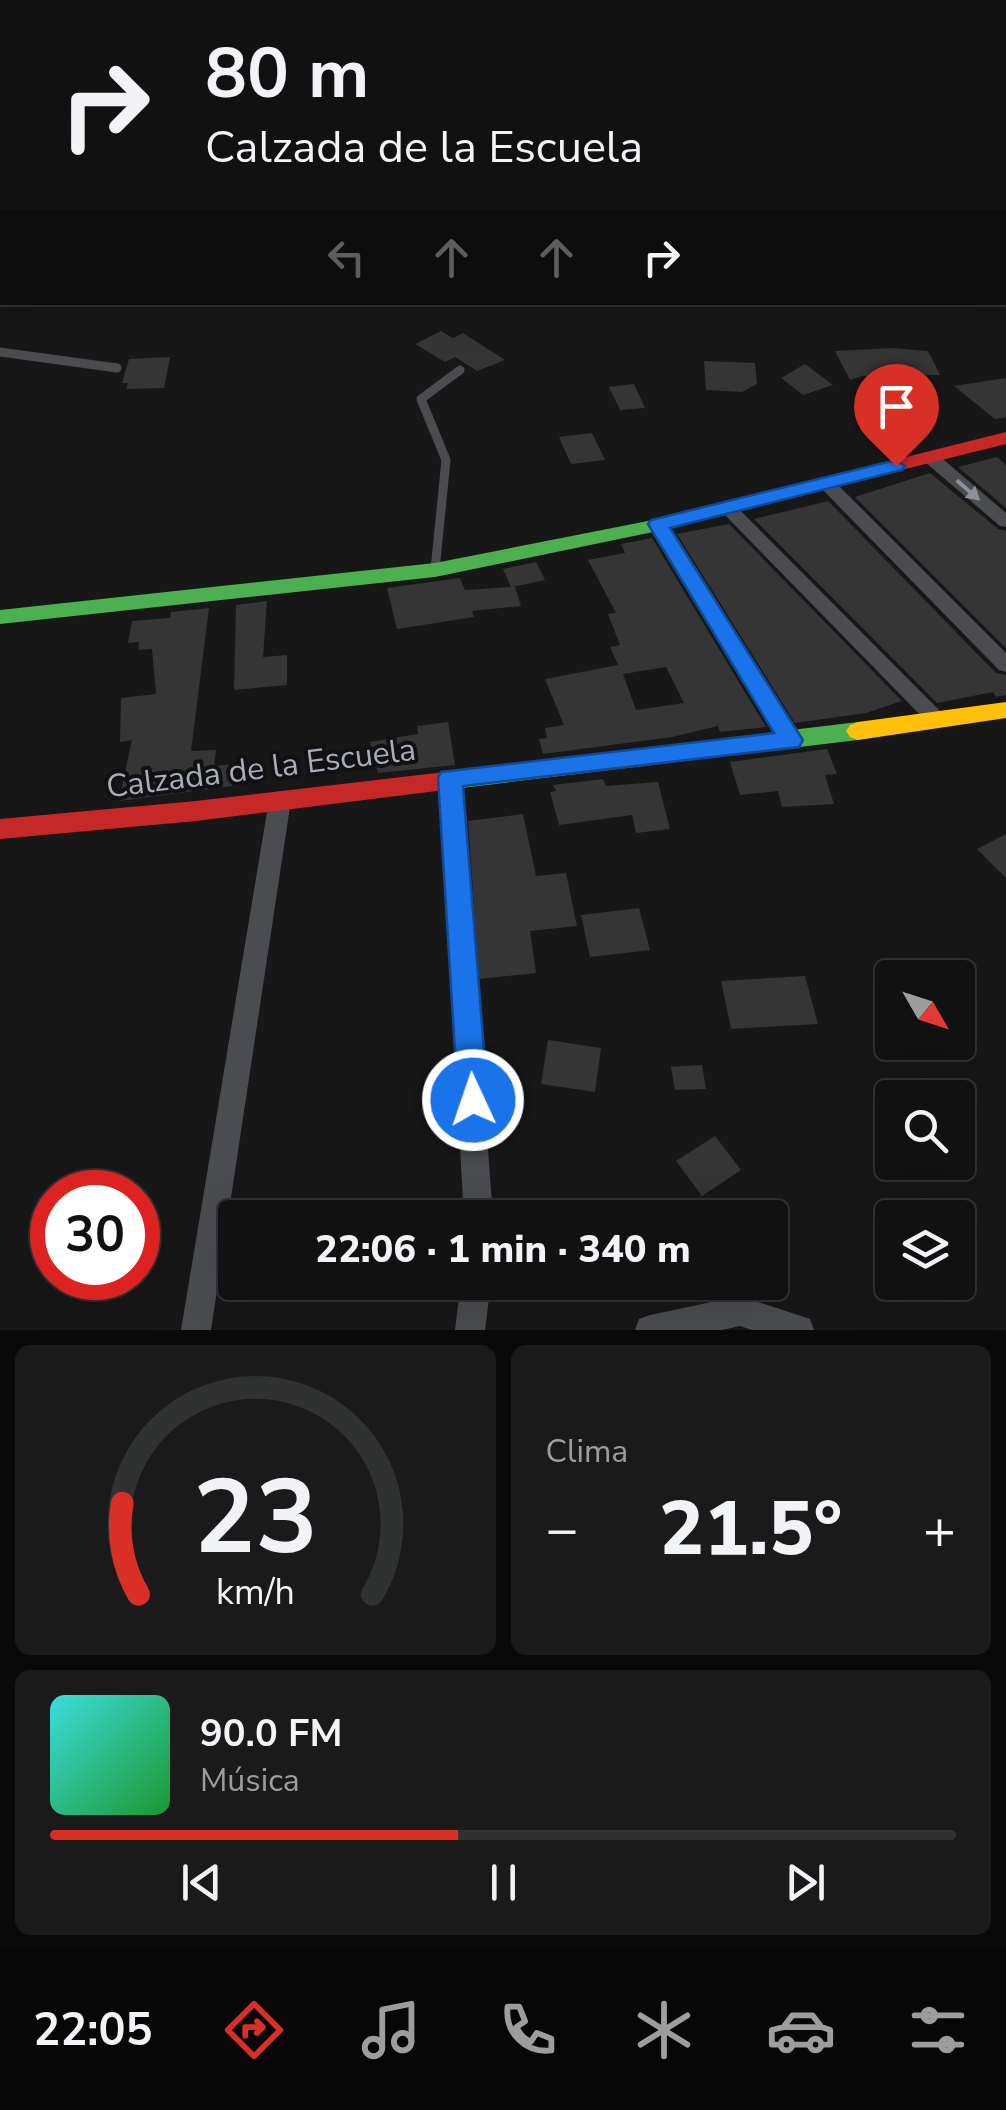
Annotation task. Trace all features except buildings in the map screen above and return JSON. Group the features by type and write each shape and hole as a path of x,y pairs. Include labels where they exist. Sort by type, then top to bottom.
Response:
{"main road":[{"path":"0,616 435,570 728,508 1006,438"},
{"name":"Calzada de la Escuela","path":"0,830 790,740 1006,710"}],"street":[{"path":"931,458 1006,522"},
{"path":"825,482 1006,665"},
{"path":"728,508 939,722"},
{"path":"658,524 790,740"},
{"path":"450,778 478,1200"},
{"path":"196,1330 280,800"},
{"path":"470,1330 474,1300"},
{"path":"650,1330 740,1311 799,1330"}],"lane":[{"path":"0,352 117,368"},
{"path":"435,570 446,460 421,399 460,370"}],"traffic: fast":[{"path":"0,617 435,570 658,525 805,488"},
{"path":"445,781 858,731"}],"traffic: slow":[{"path":"858,731 1006,710"}],"traffic: jam":[{"path":"805,488 1006,438"},
{"path":"0,829 196,811 445,781"}],"route":[{"path":"473,1100 450,778 790,740 658,524 896,466"}]}
